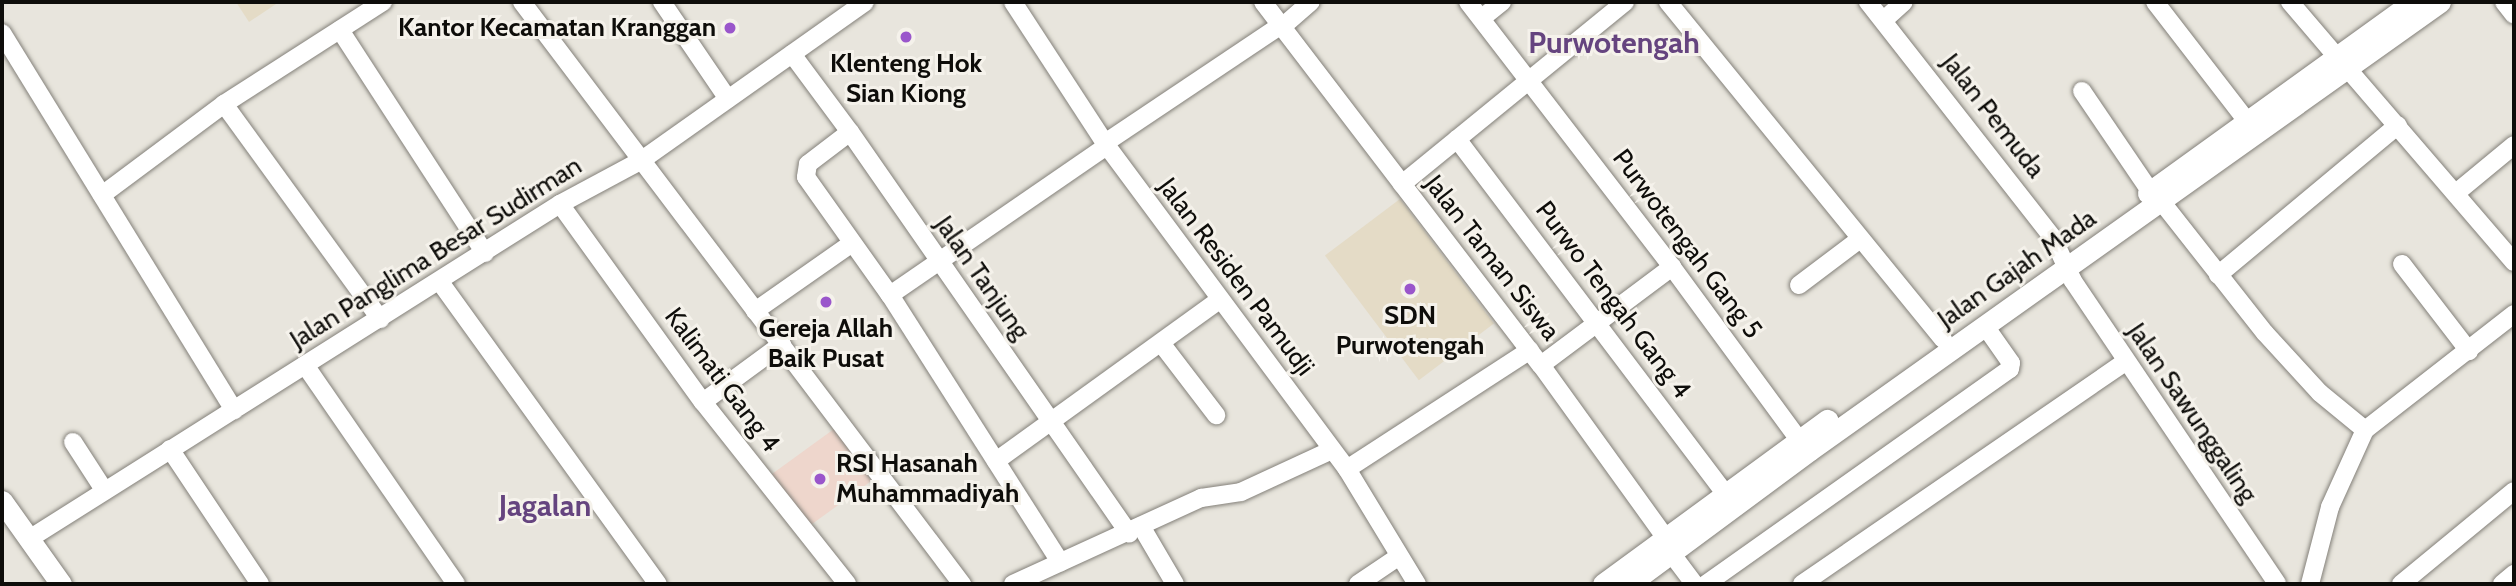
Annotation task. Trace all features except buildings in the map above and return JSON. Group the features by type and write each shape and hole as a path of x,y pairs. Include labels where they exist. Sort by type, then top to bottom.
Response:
{"main road":[{"name":"Jalan Gajah Mada","path":"2153,192 2342,62 2413,2"},
{"name":"Jalan Gajah Mada","path":"1603,584 1668,545 1985,326 2064,261 2247,121 2440,2"},
{"name":"Jalan Gajah Mada","path":"1629,584 1725,494 1944,339 2064,261"},
{"path":"2,501 61,584"}],"street":[{"path":"102,195 225,104 383,2"},
{"path":"522,2 962,584"},
{"path":"662,2 728,99"},
{"name":"Jalan Panglima Besar Sudirman","path":"29,539 560,204 642,160 865,2"},
{"name":"Jalan Residen Pamudji","path":"1013,2 1106,145 1347,469 1398,557 1417,584"},
{"name":"Jalan Taman Siswa","path":"1263,2 1530,350 1694,584"},
{"path":"890,295 1281,26 1311,2"},
{"name":"Purwotengah Gang 5","path":"1468,2 1531,80 1800,440"},
{"path":"1482,18 1502,2"},
{"path":"1402,184 1625,2"},
{"path":"1668,2 1944,339"},
{"name":"Jalan Pemuda","path":"1868,2 1885,19 2053,238 2064,261"},
{"path":"1885,19 1904,2"},
{"path":"2155,2 2247,121"},
{"path":"2290,2 2514,262"},
{"path":"2504,2 2514,15"},
{"path":"340,30 485,253"},
{"path":"2,33 234,410"},
{"name":"Jalan Tanjung","path":"792,54 850,132 938,262 1052,421 1175,584"},
{"path":"2082,92 2153,192 2218,275 2311,385 2365,430"},
{"path":"225,104 380,319"},
{"path":"2218,275 2398,125"},
{"path":"850,132 808,164 805,171 890,295 1060,562"},
{"name":"Purwo Tengah Gang 4","path":"1457,139 1725,494"},
{"path":"2456,193 2514,145"},
{"name":"Kalimati Gang 4","path":"560,204 703,402 848,584"},
{"path":"1799,285 1860,239"},
{"path":"755,311 852,243"},
{"name":"Jalan Sawunggaling","path":"2064,261 2125,362 2277,584"},
{"path":"2402,264 2469,351"},
{"path":"1541,365 1672,267"},
{"path":"440,282 658,584"},
{"path":"996,461 1219,300"},
{"path":"2310,584 2330,507 2365,430 2514,314"},
{"path":"1706,584 2010,369 2011,363 1985,326"},
{"path":"1161,343 1216,415"},
{"path":"703,402 782,344"},
{"path":"1347,469 1530,350"},
{"path":"1802,584 2125,362"},
{"path":"305,365 456,584"},
{"path":"73,442 104,490"},
{"path":"170,449 260,584"},
{"path":"1013,584 1201,498 1241,492 1332,450"},
{"path":"2401,584 2514,491"},
{"path":"1358,584 1398,557"},
{"path":"2502,584 2514,574"}],"shaded area":[{"path":"236,2 279,2 249,22"},
{"name":"SDN Purwotengah","path":"1400,199 1494,324 1419,380 1325,256"},
{"name":"RSI Hasanah Muhammadiyah","path":"834,429 872,481 804,530 767,478"}],"place":[{"name":"Kantor Kecamatan Kranggan","path":"730,28"},
{"name":"Klenteng Hok Sian Kiong","path":"906,37"},
{"name":"SDN Purwotengah","path":"1410,289"},
{"name":"Gereja Allah Baik Pusat","path":"826,302"},
{"name":"RSI Hasanah Muhammadiyah","path":"820,479"}],"district":[{"name":"Purwotengah","path":"1614,43"},
{"name":"Jagalan","path":"545,506"}]}
